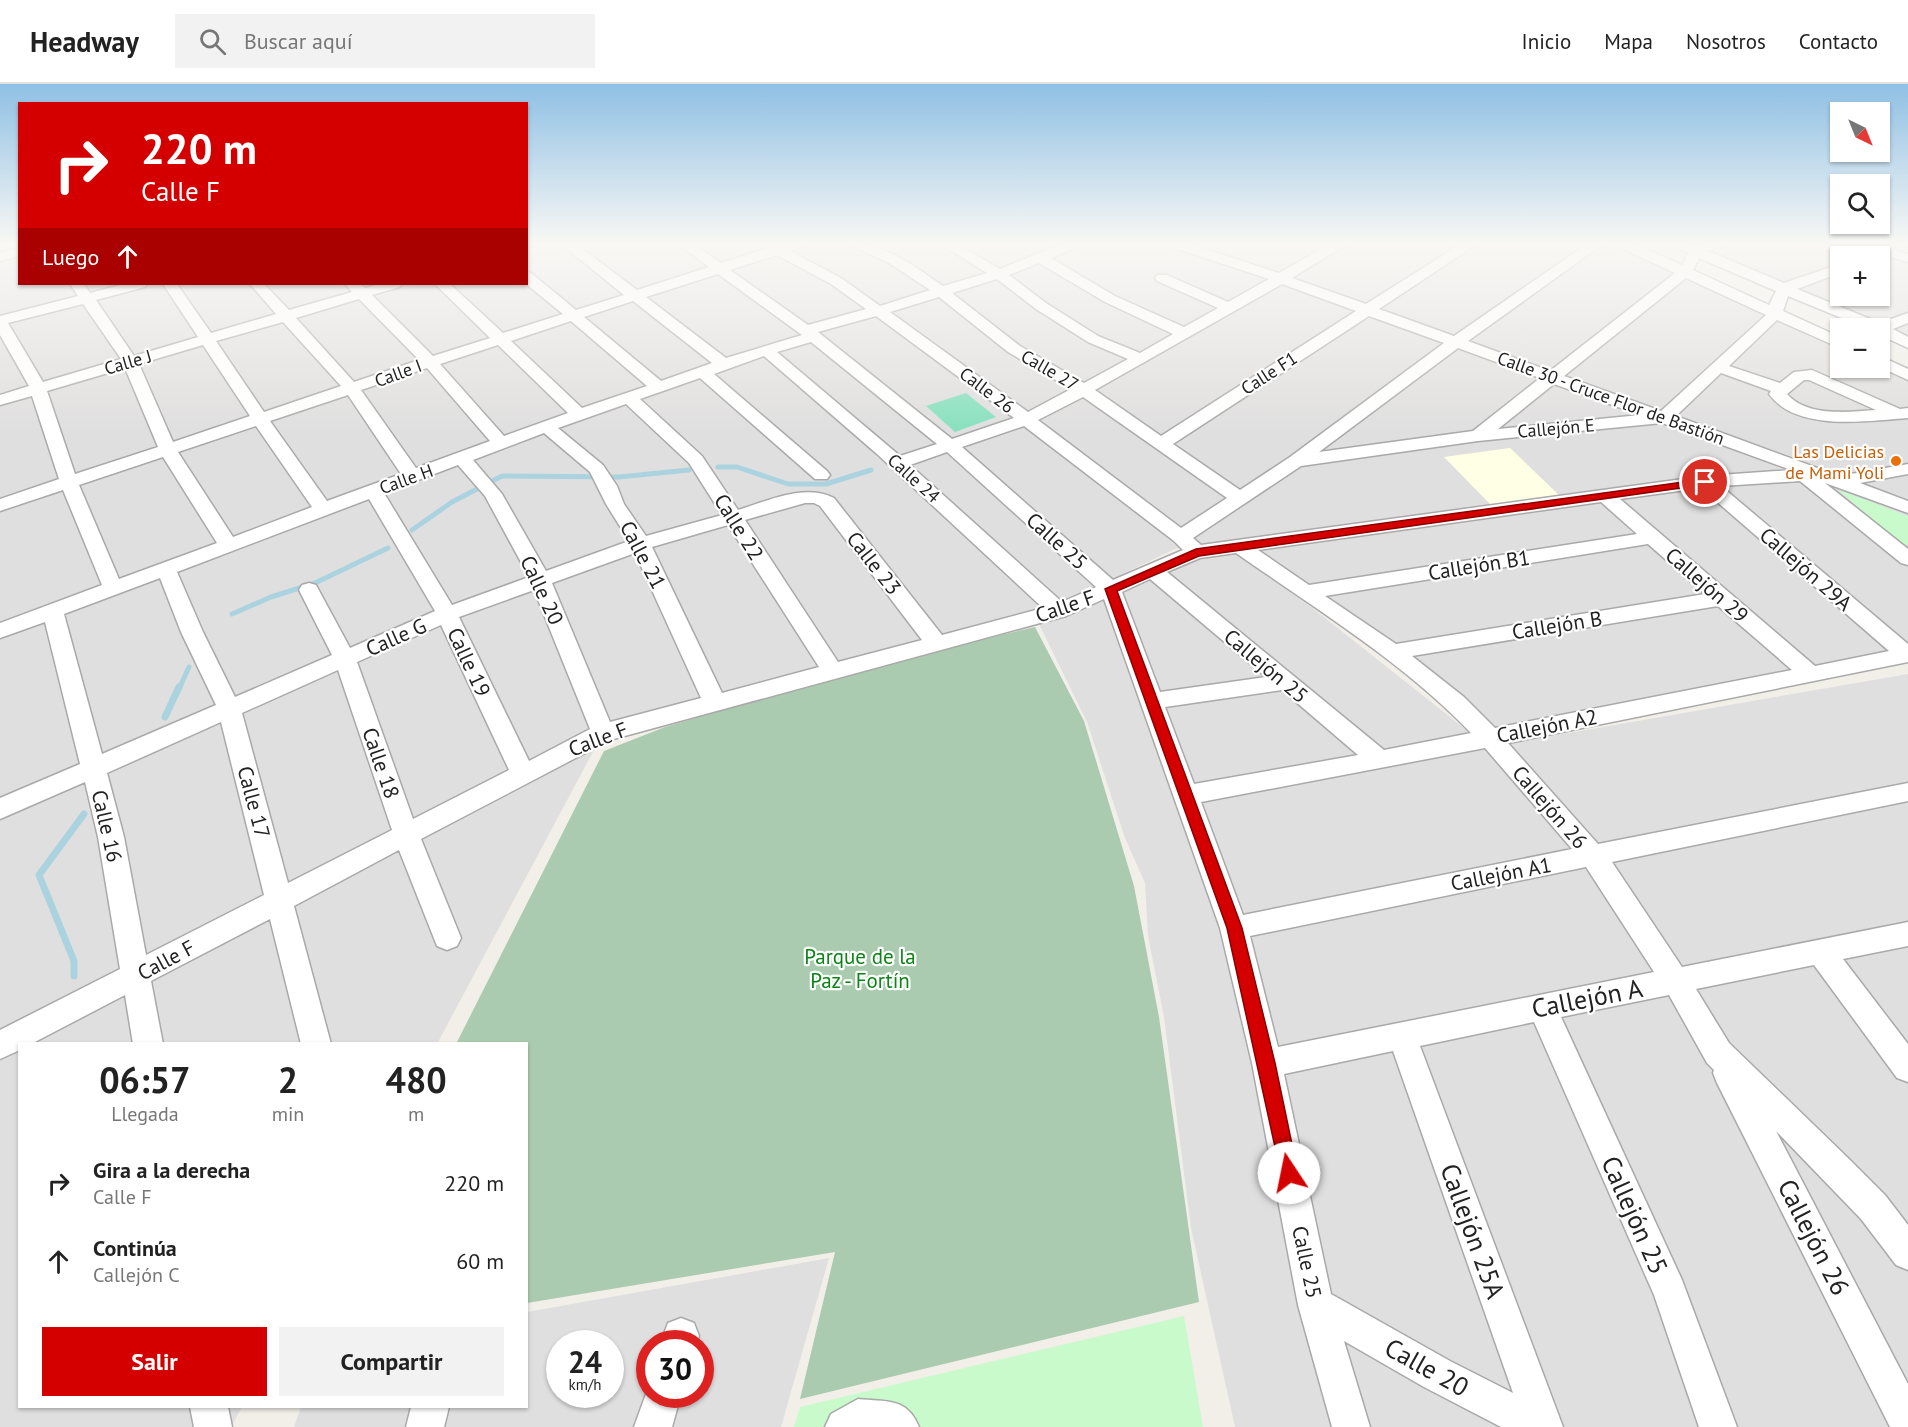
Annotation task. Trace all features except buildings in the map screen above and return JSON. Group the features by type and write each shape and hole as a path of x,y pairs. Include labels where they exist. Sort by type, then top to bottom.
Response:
{"street":[{"path":"39,307 0,321 39,388 69,482 113,588"},
{"path":"93,307 130,362 168,450 228,545"},
{"path":"185,307 323,509"},
{"path":"278,307 352,389 412,476"},
{"name":"Calle J","path":"0,400 286,316 310,307"},
{"path":"375,307 430,362 501,443"},
{"path":"465,307 579,414"},
{"path":"563,307 658,387"},
{"name":"Calle I","path":"0,505 603,307"},
{"path":"650,307 725,365"},
{"name":"Calle 25","path":"773,307 810,333 948,444 1111,589 1234,928 1267,1063 1316,1305 1351,1427"},
{"name":"Calle 26","path":"872,307 1181,537 1196,552"},
{"name":"Calle H","path":"0,631 579,414 725,365 810,333 893,307"},
{"name":"Calle 27","path":"961,307 1014,349 1084,390 1239,498"},
{"path":"1042,307 1093,339 1141,358"},
{"path":"1127,307 1184,333"},
{"name":"Calle 30 - Cruce Flor de Bastión","path":"1360,307 1810,474 1838,481 1908,507"},
{"name":"Calle F1","path":"1161,444 1370,307"},
{"path":"1181,537 1296,460 1506,307"},
{"path":"1478,436 1642,307"},
{"path":"1762,307 1830,338"},
{"path":"1776,307 1776,313"},
{"path":"1828,307 1854,318"},
{"path":"897,463 948,444 1026,420 1229,308"},
{"path":"1664,418 1776,313"},
{"path":"1890,325 1908,318"},
{"path":"1890,334 1908,343"},
{"name":"Calle 24","path":"766,350 897,463 1059,611"},
{"path":"1890,366 1908,375"},
{"path":"1718,367 1781,388"},
{"path":"702,372 821,475"},
{"path":"1800,375 1812,375 1903,413 1847,418 1823,416 1793,406 1779,399 1777,394 1781,388 1800,375"},
{"name":"Calle 22","path":"629,398 696,460 833,672"},
{"name":"Callejón E","path":"1296,460 1478,436 1664,418"},
{"name":"Calle 21","path":"546,426 602,477 615,504 641,544 716,703"},
{"name":"Calle 20","path":"462,458 488,489 540,579 603,733"},
{"path":"1838,481 1908,469"},
{"path":"1810,474 1905,555"},
{"name":"Calle F","path":"0,1045 603,733 1059,611 1196,552 1705,482 1810,474"},
{"name":"Callejón 29A","path":"1705,482 1907,655"},
{"name":"Calle 19","path":"373,491 447,614 523,774"},
{"name":"Callejón 29","path":"1604,495 1811,675"},
{"name":"Calle G","path":"0,809 447,614 641,544 804,497"},
{"name":"Calle 23","path":"804,497 817,497 827,502 936,644"},
{"name":"Callejón B1","path":"1306,592 1653,537"},
{"name":"Callejón 26","path":"1241,547 1392,652 1456,704 1489,737 1593,856 1676,981 1718,1053 1794,1197 1908,1423"},
{"name":"Calle 17","path":"166,568 192,632 229,709 316,1042"},
{"name":"Callejón 25","path":"1153,571 1380,760"},
{"name":"Calle 18","path":"309,590 345,659 406,834 447,938"},
{"name":"Callejón B","path":"1392,652 1723,598"},
{"name":"Calle 16","path":"53,611 111,837 148,1042"},
{"name":"Callejón A2","path":"1186,795 1380,760 1907,655"},
{"path":"1152,701 1286,682"},
{"name":"Callejón A1","path":"1234,928 1908,792"},
{"name":"Callejón A","path":"1267,1063 1908,934"},
{"path":"1820,951 1908,1068"},
{"name":"Callejón 25","path":"1542,1007 1670,1292 1718,1427"},
{"name":"Callejón 25A","path":"1402,1036 1542,1427"},
{"name":"Callejón 26","path":"1718,1053 1838,1169 1873,1207 1908,1253"},
{"name":"Calle 20","path":"1316,1305 1437,1374 1542,1427"},
{"path":"209,1408 213,1427"},
{"path":"425,1427 430,1408"},
{"path":"653,1427 659,1408"},
{"path":"844,1427 858,1418 894,1420 900,1427"}],"shaded area":[{"path":"0,307 1229,307 1026,420 948,444 1111,589 603,733 438,1042 18,1042 18,1408 241,1408 231,1427 0,1427"},
{"path":"1242,307 1752,307 1830,342 1830,378 1890,378 1890,370 1908,379 1908,653 1493,728 1245,541 1175,549 1112,579 963,448 1036,420 1093,392"},
{"path":"1837,307 1908,307 1908,339 1890,331 1890,318 1862,318"},
{"path":"1510,448 1561,497 1493,507 1444,457"},
{"path":"1244,554 1488,747 1908,674 1908,1427 1235,1427 1191,1228 1164,1017 1148,936 1145,883 1125,838 1087,722 1039,624 1202,558"},
{"path":"829,1258 781,1427 294,1427 301,1408 528,1408 528,1312"}],"green space":[{"path":"966,393 996,417 955,432 926,406"},
{"path":"1837,489 1908,516 1908,544 1903,545"},
{"name":"Parque de la Paz - Fortín","path":"1035,627 1084,721 1134,886 1159,1017 1199,1302 800,1399 835,1252 528,1303 528,1042 457,1042 604,751 665,727 905,657"},
{"path":"1184,1316 1203,1427 794,1427 800,1407"}],"waterway":[{"path":"718,467 737,467 788,484 826,484 871,470"},
{"path":"412,530 452,502 502,476 619,477 689,470"},
{"path":"232,614 271,597 315,583 388,548"},
{"path":"179,689 189,667"},
{"path":"165,717 179,687"},
{"path":"74,976 74,961 39,875 84,814"}],"place":[{"name":"Las Delicias de Mami Yoli","path":"1896,461"}],"route":[{"path":"1289,1173 1267,1063 1234,928 1111,589 1196,552 1705,482"}]}
